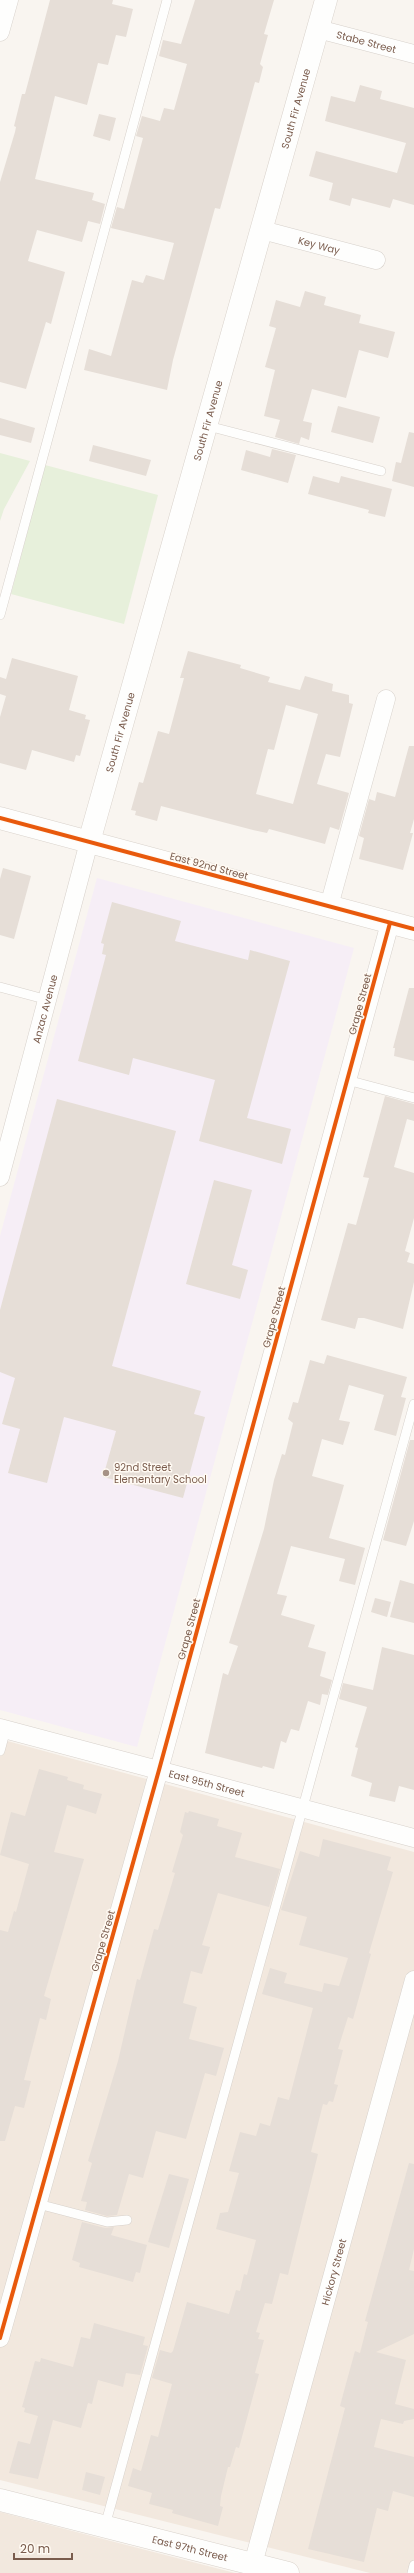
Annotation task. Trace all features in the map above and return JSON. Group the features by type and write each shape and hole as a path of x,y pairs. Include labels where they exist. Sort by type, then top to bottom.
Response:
{"street":[{"path":"0,32 9,0"},
{"name":"South Fir Avenue","path":"89,842 208,426 326,0"},
{"name":"Stabe Street","path":"318,29 414,54"},
{"name":"Key Way","path":"262,230 376,260"},
{"path":"329,906 386,699"},
{"name":"East 92nd Street","path":"0,818 414,930"},
{"name":"Anzac Avenue","path":"0,1176 89,842"},
{"name":"Grape Street","path":"0,2338 159,1770 390,923"},
{"name":"East 95th Street","path":"3,1728 414,1838"},
{"name":"Hickory Street","path":"253,2564 414,1980"},
{"name":"East 97th Street","path":"0,2500 288,2573"}],"lane":[{"path":"0,615 167,0"},
{"path":"208,426 381,471"},
{"path":"0,987 48,1000"},
{"path":"347,1080 414,1098"},
{"path":"104,2526 414,1404"},
{"path":"0,1751 3,1728"},
{"path":"38,2204 107,2222 127,2220"},
{"path":"412,2573 414,2565"}],"shaded area":[{"name":"92nd Street Elementary School","path":"97,878 354,948 137,1747 0,1710 0,1236"},
{"path":"0,1739 414,1852 414,2573 370,2573 0,2480"},
{"path":"0,2512 107,2540 235,2573 0,2573"}],"green space":[{"path":"0,453 30,461 4,509 0,521"},
{"path":"45,465 158,495 124,624 11,594"}],"building":[{"path":"50,0 113,0 112,4 133,9 126,37 116,35 108,65 98,63 87,105 55,96 35,179 94,193 92,200 105,204 100,224 88,221 82,242 37,230 28,261 65,272 51,324 46,322 26,389 0,382 0,182 15,132 16,127 14,126 22,94 25,94"},
{"path":"195,0 274,0 264,34 268,35 260,64 263,67 259,83 255,82 220,209 215,208 173,360 167,390 84,370 89,349 111,356 132,280 143,283 146,275 164,280 174,243 111,228 117,207 124,209 143,138 136,136 142,116 160,121 164,108 174,110 187,64 159,56 163,40 181,44"},
{"path":"360,85 382,91 380,99 414,108 414,205 393,199 390,208 352,198 350,206 329,200 333,183 309,176 316,151 397,173 406,143 325,121 331,96 355,102"},
{"path":"99,114 116,118 110,141 93,136"},
{"path":"305,291 326,297 324,305 361,315 359,323 395,332 388,358 359,350 346,398 312,389 303,421 312,423 309,440 301,437 299,444 275,437 280,420 264,416 275,370 265,367 276,328 269,326 276,300 300,307"},
{"path":"338,406 380,417 373,443 331,432"},
{"path":"0,418 35,428 31,443 0,435"},
{"path":"409,432 414,433 414,487 392,481 396,462 401,463"},
{"path":"93,445 151,460 146,476 89,461"},
{"path":"272,449 296,455 288,483 241,470 246,450 270,457"},
{"path":"313,476 339,483 341,476 392,489 385,517 368,513 369,510 308,494"},
{"path":"188,651 241,665 240,668 270,677 268,682 300,690 305,676 333,684 332,691 349,695 349,703 353,704 340,757 326,754 317,784 349,793 339,830 330,827 325,844 269,829 267,833 253,830 161,806 157,821 135,815 136,811 131,810 139,782 143,783 158,731 169,734 184,678 180,678","holes":["286,705 318,714 293,804 256,794 268,749 274,750"]},
{"path":"12,658 78,676 69,710 86,715 85,719 90,720 80,756 76,755 74,762 32,750 26,770 0,763 0,717 6,696 0,694 0,677 6,679"},
{"path":"409,746 414,746 414,819 410,833 413,833 403,870 359,859 364,838 359,836 369,799 375,801 377,792 395,797"},
{"path":"3,868 31,876 14,939 0,935 0,879"},
{"path":"112,902 181,921 175,941 248,960 250,950 290,961 247,1118 291,1129 282,1164 199,1141 215,1080 133,1058 129,1075 78,1061 106,955 102,954 104,944 101,943"},
{"path":"409,988 414,988 414,1061 394,1056 395,1048 393,1048"},
{"path":"385,1096 414,1104 414,1121 407,1119 394,1167 414,1173 414,1218 405,1251 410,1253 407,1262 414,1264 414,1282 403,1329 364,1318 358,1318 355,1329 321,1320 348,1223 356,1225 369,1178 363,1177"},
{"path":"57,1099 176,1131 112,1366 201,1391 194,1414 205,1417 183,1498 103,1477 116,1431 64,1417 47,1483 8,1473 20,1429 2,1424 15,1378 0,1372 0,1310"},
{"path":"214,1180 252,1190 232,1265 248,1270 240,1299 186,1284"},
{"path":"327,1355 407,1377 401,1397 406,1398 396,1436 374,1430 384,1395 349,1385 339,1420 350,1422 343,1445 322,1439 312,1476 344,1485 329,1538 365,1548 355,1585 339,1581 345,1559 291,1546 277,1594 287,1596 281,1615 315,1625 308,1647 326,1652 320,1676 332,1680 328,1695 322,1694 320,1705 308,1701 299,1731 291,1729 286,1743 281,1741 274,1769 263,1766 262,1768 205,1753 223,1673 228,1675 238,1646 229,1643 264,1529 274,1480 282,1454 285,1455 293,1423 288,1419 293,1402 298,1403 310,1360 324,1364"},
{"path":"410,1440 414,1440 414,1521 406,1546 383,1540"},
{"path":"400,1580 414,1584 414,1623 390,1617"},
{"path":"375,1598 391,1602 387,1617 371,1612"},
{"path":"382,1647 414,1655 414,1790 399,1786 395,1802 369,1796 372,1783 351,1776 358,1748 355,1747 367,1707 339,1699 343,1683 373,1690"},
{"path":"39,1769 68,1777 67,1780 84,1785 83,1789 102,1794 96,1814 67,1805 54,1852 84,1859 44,1996 51,1999 46,2020 40,2018 24,2080 31,2081 24,2108 15,2106 5,2141 0,2141 0,1930 8,1932 14,1911 16,1912 29,1864 0,1855 11,1812 25,1816"},
{"path":"189,1811 219,1819 217,1826 242,1833 235,1857 280,1869 269,1907 218,1893 202,1945 210,1947 202,1974 191,1971 183,2003 197,2007 189,2039 224,2048 216,2076 205,2073 186,2139 156,2131 143,2178 129,2174 117,2215 107,2216 85,2210 87,2202 81,2201 92,2163 88,2161 118,2061 137,1979 140,1980 154,1929 158,1930 175,1873 172,1872 183,1835 180,1832 185,1812 188,1813"},
{"path":"323,1839 391,1857 387,1870 393,1872 369,1953 371,1954 353,2019 348,2017 338,2049 343,2050 334,2084 338,2085 333,2102 329,2101 327,2105 323,2104 311,2152 318,2154 288,2275 280,2273 272,2304 265,2303 256,2332 260,2333 258,2339 264,2340 255,2373 259,2374 239,2448 236,2447 230,2467 228,2467 221,2496 220,2506 223,2507 218,2526 172,2513 173,2510 149,2504 152,2493 128,2486 133,2468 141,2471 151,2435 158,2437 172,2384 152,2378 160,2350 171,2353 173,2351 187,2302 229,2314 236,2290 240,2291 244,2274 247,2275 256,2240 216,2229 220,2213 228,2212 239,2173 229,2171 240,2132 256,2136 260,2123 270,2126 278,2097 289,2100 313,2008 262,1994 270,1968 287,1973 284,1983 322,1992 324,1983 339,1986 348,1958 299,1945 307,1917 281,1910 300,1851 319,1857"},
{"path":"409,2163 414,2164 414,2249 409,2270 414,2271 414,2334 376,2352 406,2360 395,2404 414,2409 414,2419 404,2421 403,2424 381,2419 374,2447 414,2457 414,2497 393,2491 388,2511 377,2508 364,2562 308,2549 345,2408 340,2406 355,2351 360,2353 368,2322 365,2321"},
{"path":"169,2174 189,2179 169,2248 148,2242"},
{"path":"82,2222 105,2228 114,2227 111,2235 147,2245 140,2273 136,2272 133,2282 79,2267 80,2263 72,2260"},
{"path":"94,2323 145,2337 143,2345 148,2346 140,2375 126,2373 123,2387 98,2380 92,2404 88,2403 81,2428 53,2420 38,2479 9,2473 18,2441 30,2444 38,2416 24,2412 25,2408 22,2407 35,2361 40,2362 41,2358 73,2367 81,2337 90,2339"},
{"path":"86,2472 105,2477 100,2495 82,2490"}],"cycle path":[{"path":"0,818 414,929"},
{"path":"0,2338 159,1770 390,923"}],"place":[{"name":"92nd Street Elementary School","path":"106,1473"}]}
